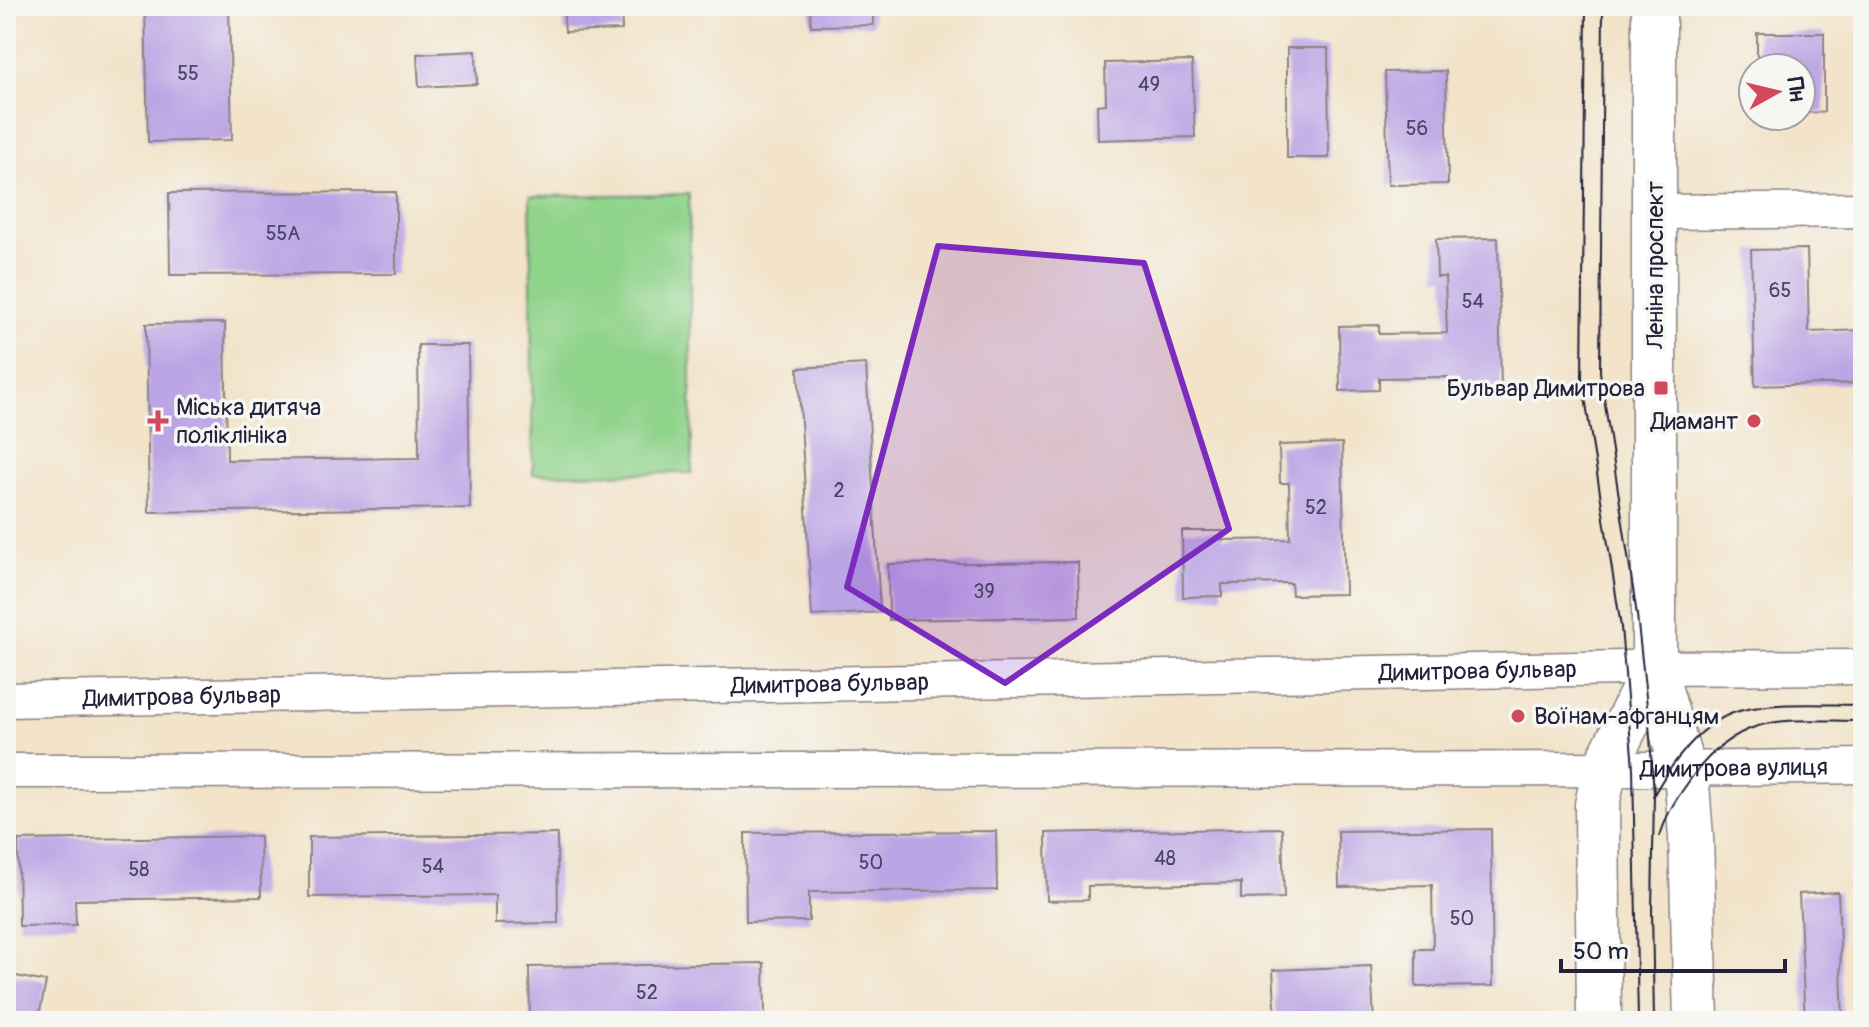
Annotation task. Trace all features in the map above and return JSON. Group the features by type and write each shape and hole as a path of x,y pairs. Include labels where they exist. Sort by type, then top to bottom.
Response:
{"main road":[{"name":"Леніна проспект","path":"1654,6 1654,669 1684,768 1691,837 1696,1021"},
{"name":"Леніна проспект","path":"1599,1021 1597,805 1605,768 1654,669"}],"street":[{"path":"1655,212 1863,210"},
{"path":"1654,669 1863,667"},
{"name":"Димитрова бульвар","path":"6,700 1654,669"},
{"name":"Димитрова вулиця","path":"1605,768 1863,766"},
{"path":"6,771 1605,768"}],"highlighted area":[{"path":"938,246 1144,263 1229,529 1005,683 847,587"}],"green space":[{"path":"689,194 692,473 533,474 530,196"}],"building":[{"path":"145,6 229,6 232,140 148,142"},
{"path":"563,6 621,6 622,30 565,32"},
{"path":"810,6 873,6 873,25 811,26"},
{"path":"1757,33 1824,33 1824,112 1817,112 1817,52 1757,52"},
{"path":"1287,48 1328,48 1329,158 1287,158"},
{"path":"476,51 477,84 419,87 417,54"},
{"path":"1192,61 1195,137 1098,140 1097,105 1106,104 1105,63"},
{"path":"1446,71 1448,184 1388,185 1385,72"},
{"path":"396,192 396,274 170,275 169,193"},
{"path":"1498,238 1501,388 1449,389 1448,377 1379,378 1379,390 1340,391 1339,326 1379,325 1379,334 1447,333 1445,277 1437,277 1436,239"},
{"path":"1807,249 1809,332 1863,330 1863,383 1755,386 1751,250"},
{"path":"225,323 227,460 419,458 418,345 468,345 470,508 149,512 146,324"},
{"path":"866,364 880,612 812,616 798,368"},
{"path":"1342,443 1345,594 1292,595 1291,583 1222,584 1222,596 1183,597 1182,531 1223,531 1222,540 1290,539 1289,483 1280,483 1279,445"},
{"path":"1078,562 1079,617 889,620 888,564"},
{"path":"1282,828 1284,898 1241,899 1241,883 1088,886 1088,900 1047,901 1046,833"},
{"path":"1491,829 1493,986 1416,987 1416,949 1433,949 1432,885 1339,887 1338,831"},
{"path":"996,831 997,890 809,892 809,921 746,922 745,833"},
{"path":"557,834 558,923 495,924 495,895 309,897 309,837"},
{"path":"260,836 261,897 75,900 76,925 19,926 18,840"},
{"path":"1838,892 1843,1021 1805,1021 1799,894"},
{"path":"764,963 765,1017 530,1021 529,967"},
{"path":"1371,966 1374,1021 1276,1021 1273,970"},
{"path":"6,974 46,982 38,1021 6,1021"}],"tram line":[{"path":"1586,6 1582,378 1621,627 1633,768 1638,1021"},
{"path":"1603,6 1600,372 1637,615 1649,724 1654,794 1654,1021"},
{"path":"1653,796 1689,745 1725,716 1770,706 1863,705"},
{"path":"1660,836 1673,805 1692,777 1711,755 1748,729 1789,721 1863,721"}],"place":[{"name":"Бульвар Димитрова","path":"1661,388"},
{"name":"Міська дитяча поліклініка","path":"158,421"},
{"name":"Диамант","path":"1754,421"},
{"name":"Воїнам-афганцям","path":"1518,716"}]}
